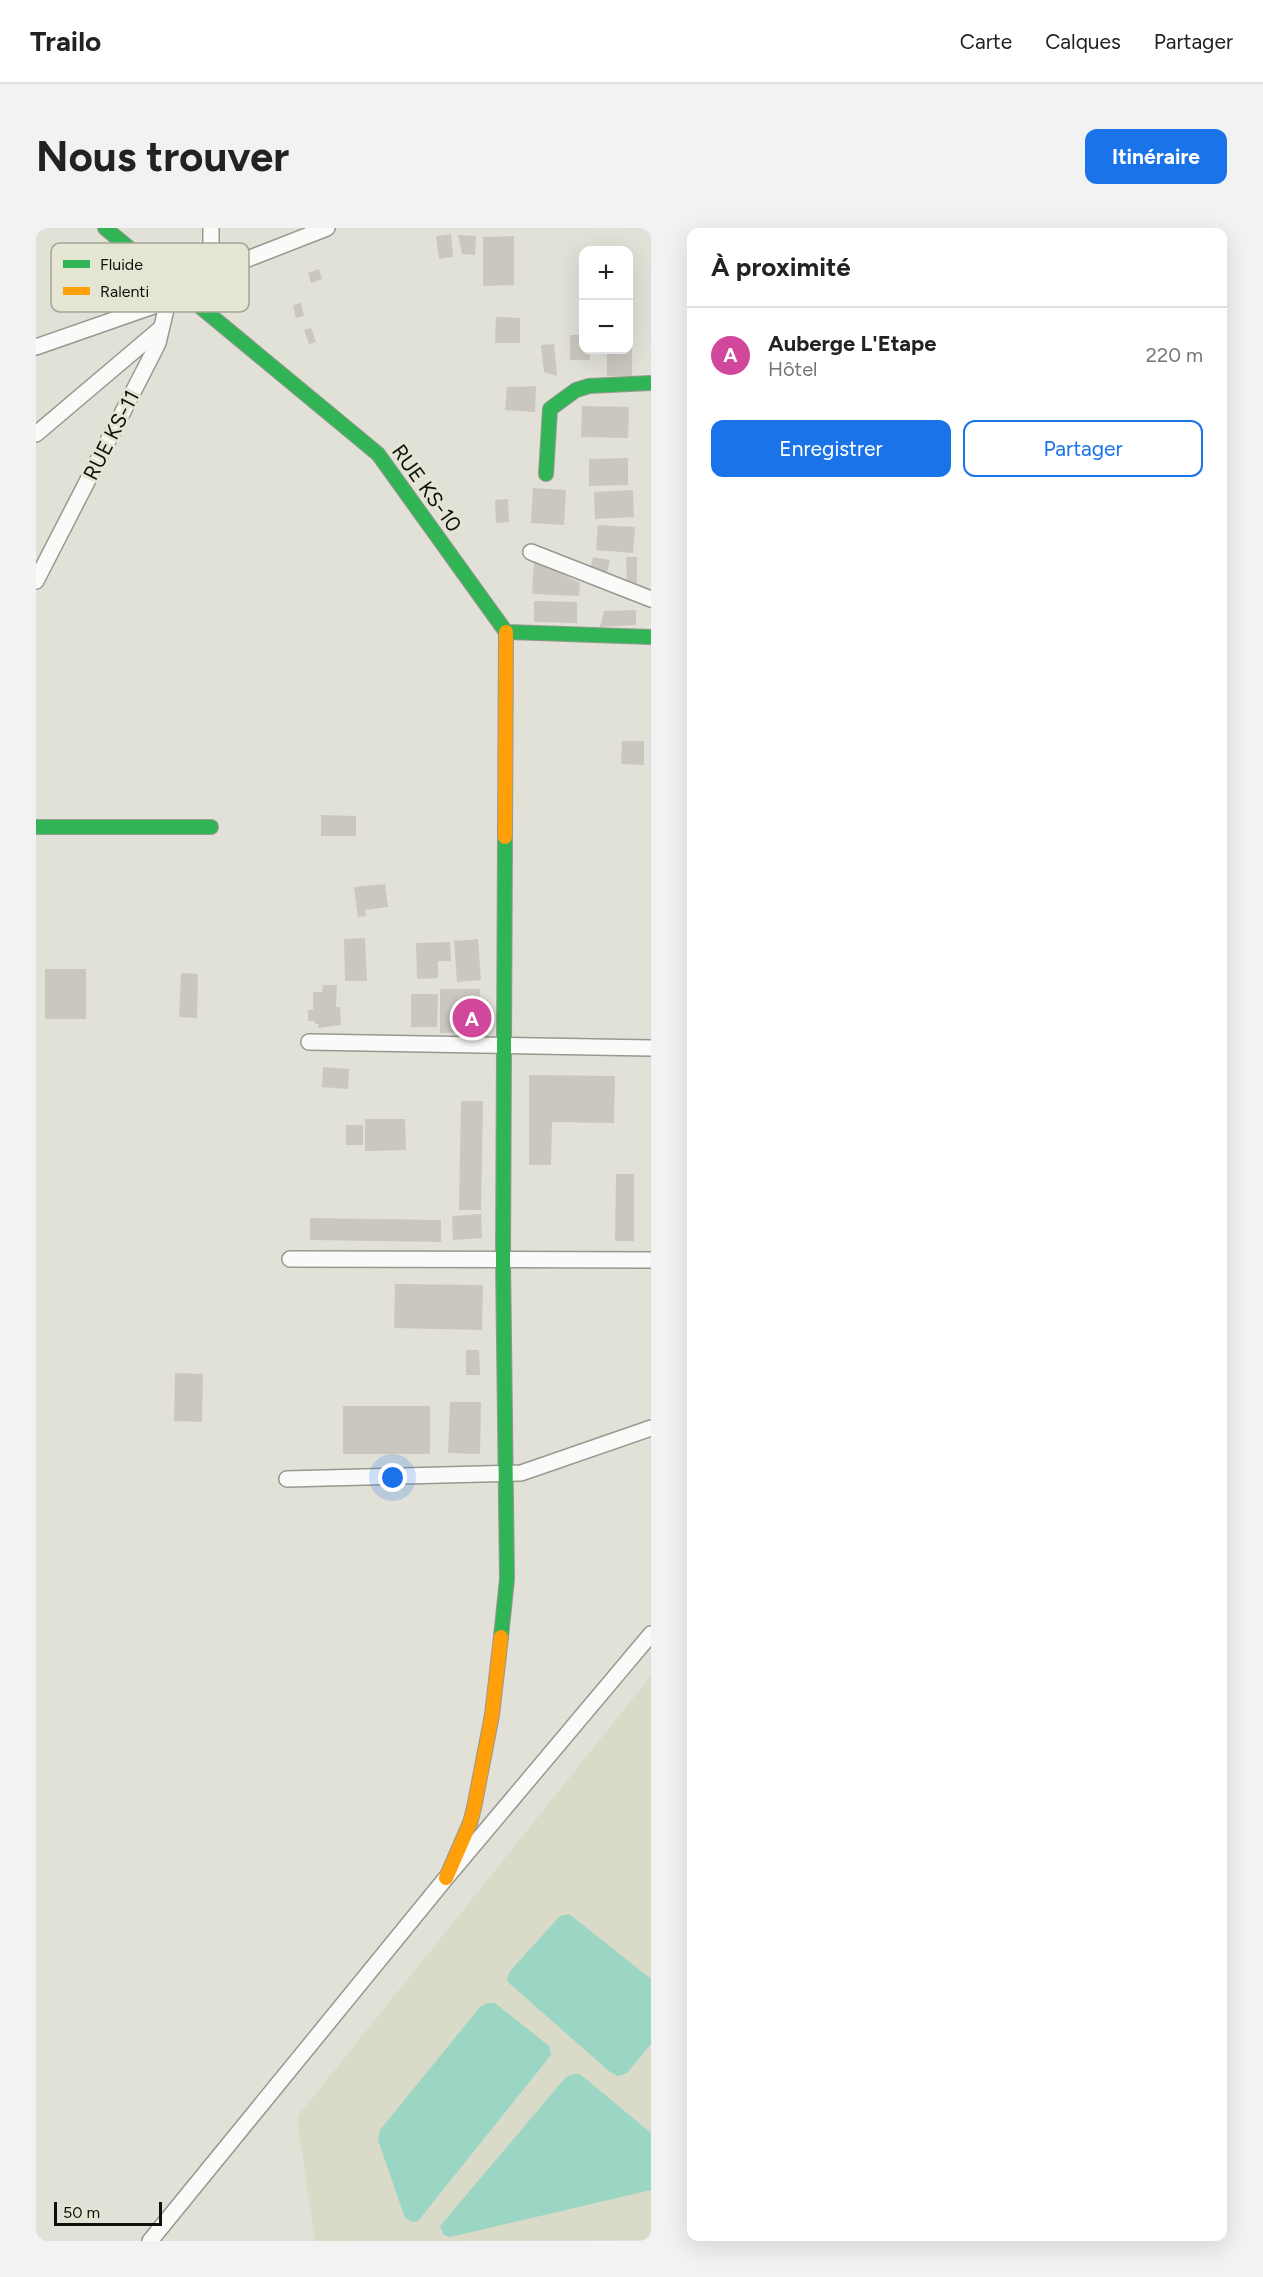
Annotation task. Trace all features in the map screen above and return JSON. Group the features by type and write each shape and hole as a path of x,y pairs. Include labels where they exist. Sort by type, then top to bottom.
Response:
{"street":[{"name":"RUE KS-10","path":"105,228 123,243"},
{"path":"249,258 327,228"},
{"path":"36,347 136,312"},
{"name":"RUE KS-11","path":"36,581 152,355 165,312"},
{"name":"RUE KS-10","path":"207,312 378,454 506,632"},
{"path":"36,434 160,329"},
{"path":"546,474 550,409 576,390 589,386 651,383"},
{"path":"531,552 651,598"},
{"path":"446,1878 470,1823 492,1715 507,1580 502,1260 506,632 651,637"},
{"path":"36,827 211,827"},
{"path":"309,1042 651,1048"},
{"path":"291,1258 651,1260"},
{"path":"287,1479 506,1474 535,1469 651,1428"},
{"path":"150,2241 446,1878 651,1634"}],"shaded area":[{"path":"651,1676 651,2240 315,2241 297,2117"}],"water":[{"path":"569,1914 651,1979 651,2044 627,2073 618,2076 610,2072 507,1979 510,1971 560,1916"},
{"path":"487,2003 495,2003 549,2046 551,2055 418,2221 412,2222 405,2218 378,2140 380,2130 480,2007"},
{"path":"579,2074 586,2079 651,2133 651,2190 450,2237 444,2235 440,2226 566,2077"}],"building":[{"path":"451,234 453,257 439,259 436,236"},
{"path":"458,235 476,236 475,255 462,254"},
{"path":"514,236 514,285 483,286 483,237"},
{"path":"319,269 322,279 311,283 308,273"},
{"path":"301,303 304,316 296,318 293,305"},
{"path":"496,317 520,318 520,343 495,343"},
{"path":"311,328 316,342 309,344 304,330"},
{"path":"570,335 579,335 579,354 590,354 590,360 570,360"},
{"path":"554,344 557,376 544,372 541,345"},
{"path":"607,354 632,354 632,376 607,376"},
{"path":"536,386 535,412 505,410 507,387"},
{"path":"582,406 629,407 628,438 581,437"},
{"path":"628,458 628,485 589,486 589,459"},
{"path":"533,488 566,490 564,525 531,523"},
{"path":"633,490 634,517 595,519 594,492"},
{"path":"508,499 509,522 496,523 495,500"},
{"path":"598,525 635,527 633,553 596,550"},
{"path":"593,557 610,560 607,573 590,570"},
{"path":"626,557 637,557 637,583 627,583"},
{"path":"534,560 580,583 579,596 532,594"},
{"path":"534,601 577,602 577,623 534,622"},
{"path":"636,610 636,625 600,627 604,611"},
{"path":"622,741 644,741 644,765 621,764"},
{"path":"321,815 356,816 356,836 321,836"},
{"path":"385,884 388,907 365,910 366,916 358,917 354,887"},
{"path":"365,938 367,981 345,981 344,939"},
{"path":"478,939 481,980 457,982 454,941"},
{"path":"450,942 451,961 438,961 438,978 417,979 416,943"},
{"path":"45,969 86,969 86,1019 45,1019"},
{"path":"181,973 198,974 197,1018 179,1017"},
{"path":"323,985 337,985 336,1007 340,1007 341,1025 318,1028 319,1024 315,1024 315,1021 308,1021 308,1010 313,1010 313,992 322,992"},
{"path":"440,989 480,989 481,1032 440,1033"},
{"path":"411,994 438,994 437,1027 411,1027"},
{"path":"323,1067 349,1069 348,1089 322,1087"},
{"path":"529,1075 615,1076 614,1123 552,1122 551,1165 529,1165"},
{"path":"461,1101 483,1101 481,1210 459,1210"},
{"path":"365,1119 405,1119 406,1150 365,1151"},
{"path":"346,1125 363,1125 363,1145 346,1145"},
{"path":"616,1174 634,1174 634,1241 615,1241"},
{"path":"481,1214 482,1238 453,1240 452,1216"},
{"path":"310,1218 441,1220 441,1242 310,1240"},
{"path":"395,1284 483,1285 482,1330 394,1328"},
{"path":"466,1350 479,1350 480,1375 466,1375"},
{"path":"175,1373 203,1374 202,1422 174,1421"},
{"path":"450,1402 481,1402 480,1454 448,1453"},
{"path":"343,1406 430,1406 430,1454 343,1454"}],"traffic: fast":[{"path":"105,228 123,243"},
{"path":"206,312 378,454 506,632 651,637"},
{"path":"546,474 550,409 576,390 589,386 651,383"},
{"path":"36,827 211,827"},
{"path":"501,1637 507,1579 503,1260 505,837"}],"traffic: slow":[{"path":"505,837 506,632"},
{"path":"446,1878 470,1823 474,1808 492,1715 501,1637"}],"place":[{"name":"Auberge L'Etape","path":"472,1018"}]}
